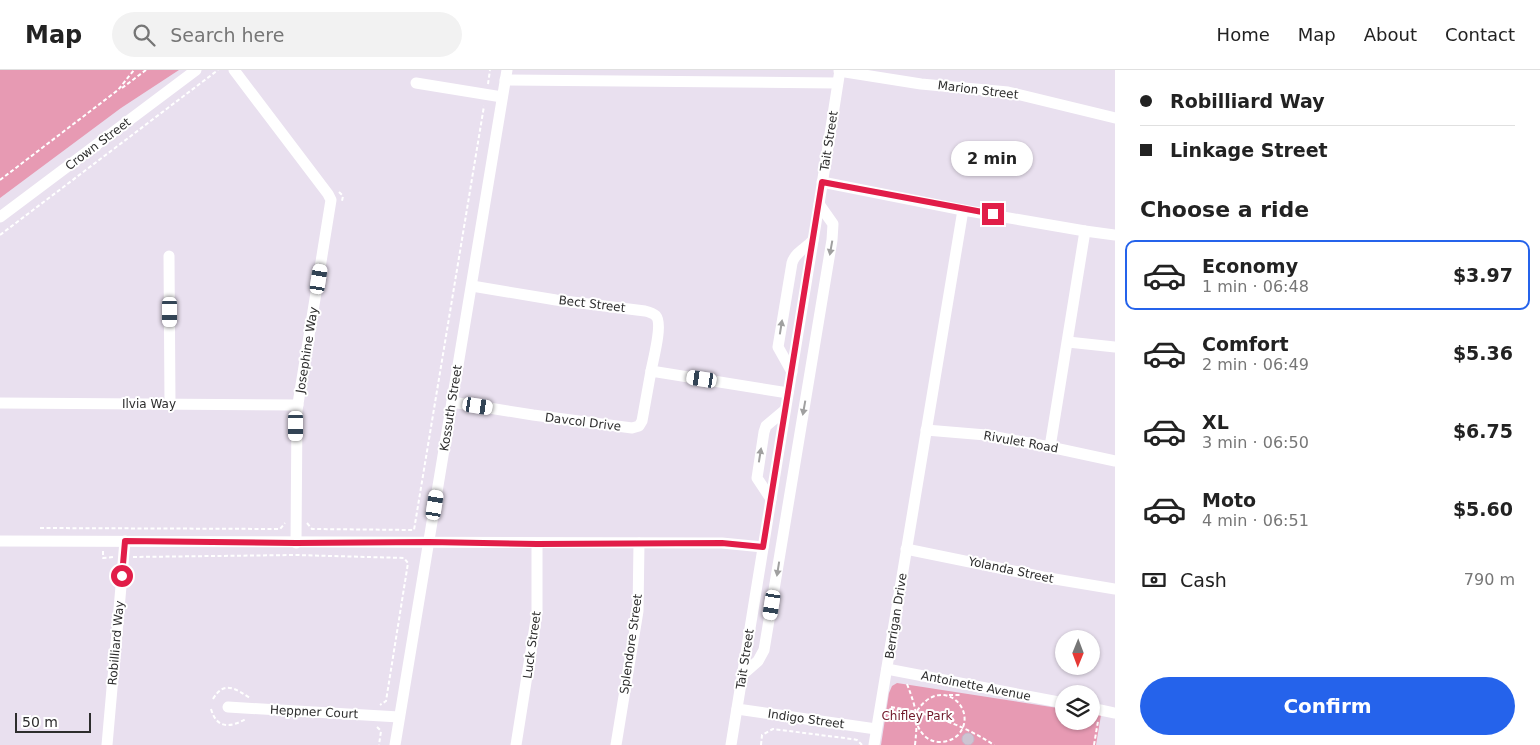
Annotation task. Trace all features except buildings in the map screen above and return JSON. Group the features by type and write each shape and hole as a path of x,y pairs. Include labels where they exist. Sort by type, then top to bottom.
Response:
{"street":[{"name":"Crown Street","path":"0,217 196,70"},
{"name":"Josephine Way","path":"234,70 331,200 298,404 296,426 296,543"},
{"name":"Tait Street","path":"731,745 840,70"},
{"name":"Marion Street","path":"840,70 921,84 1008,92 1115,118"},
{"path":"506,75 838,83"},
{"name":"Kossuth Street","path":"395,745 506,75"},
{"path":"416,83 502,97"},
{"path":"822,182 963,210 1085,232 1115,235"},
{"path":"742,675 758,661 764,650 834,230 831,220 819,204"},
{"name":"Berrigan Drive","path":"874,745 963,210"},
{"path":"1050,447 1085,232"},
{"path":"792,372 778,347 792,260 794,256 806,248 813,240"},
{"path":"169,256 170,404"},
{"name":"Bect Street","path":"472,286 556,300 645,311 654,314 658,319 658,327 651,371"},
{"path":"1068,342 1115,347"},
{"path":"651,371 788,393"},
{"name":"Davcol Drive","path":"452,402 628,428 636,427 640,425 643,418 651,371"},
{"name":"Ilvia Way","path":"0,403 298,404"},
{"path":"771,499 757,479 766,427 785,410"},
{"name":"Rivulet Road","path":"926,430 986,435 1115,461"},
{"path":"0,541 537,544 722,543 763,547"},
{"name":"Robilliard Way","path":"107,745 118,557 125,541"},
{"name":"Splendore Street","path":"616,745 638,611 639,543"},
{"name":"Luck Street","path":"516,745 538,613 537,544"},
{"name":"Yolanda Street","path":"906,549 1043,577 1115,589"},
{"name":"Antoinette Avenue","path":"887,669 1055,701"},
{"name":"Heppner Court","path":"228,707 399,717"},
{"name":"Indigo Street","path":"737,708 876,729"},
{"path":"1100,710 1115,713"},
{"path":"733,730 740,745"}],"path":[{"path":"118,90 134,70"},
{"path":"0,180 146,70"},
{"path":"0,235 218,70"},
{"path":"40,528 280,530 285,521 307,521 307,524 312,529 414,530 486,100"},
{"path":"337,189 343,196 342,206"},
{"path":"118,557 296,555 404,558 408,563 386,701 380,706"},
{"path":"908,681 907,685 917,711 915,745"},
{"path":"213,699 218,692 228,688 238,689 252,698"},
{"path":"917,711 926,700 937,695 946,695 954,699 962,709 964,716 963,728 952,740 939,742 926,738 917,724"},
{"path":"888,707 917,711 948,720 994,745"},
{"path":"761,745 762,735 773,729 852,738 862,745"},
{"path":"1094,745 1097,730"},
{"path":"379,745 381,732"}],"green space":[{"path":"0,70 179,70 121,108 0,198"},
{"name":"Chifley Park","path":"897,683 1055,708 1055,730 1098,730 1096,745 881,745 889,693 892,686"}],"route":[{"path":"122,576 125,541 537,544 722,543 763,547 822,182 963,210 993,214"}]}
